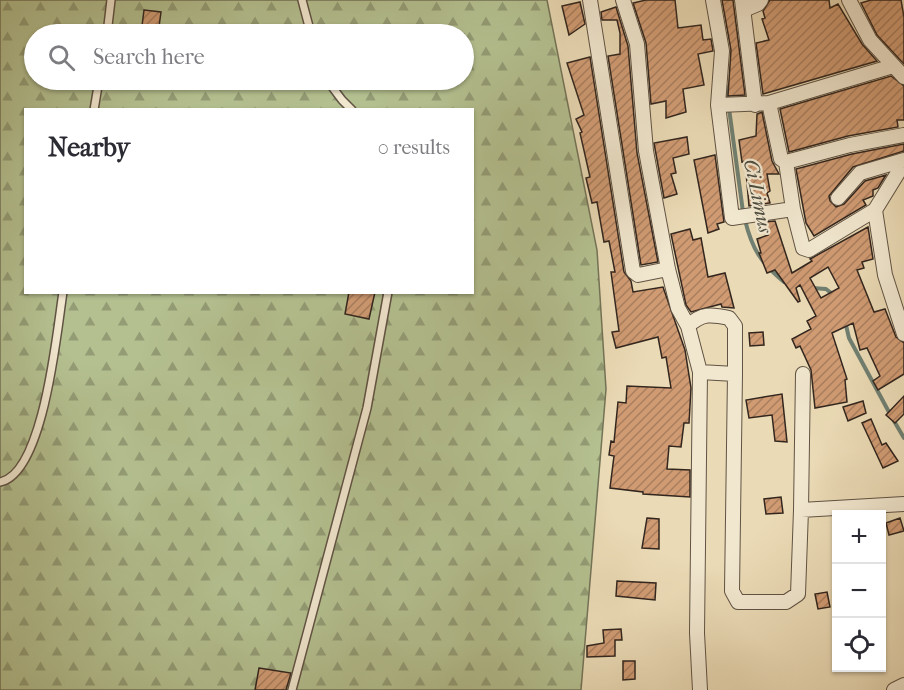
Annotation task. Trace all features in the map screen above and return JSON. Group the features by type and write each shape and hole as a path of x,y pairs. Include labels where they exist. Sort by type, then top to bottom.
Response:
{"street":[{"path":"590,0 633,271 638,275 668,269"},
{"path":"623,0 637,44 646,151 668,269 678,308 688,326 700,372 697,622 700,690"},
{"path":"713,0 722,51 718,105 732,218 793,209"},
{"path":"761,0 758,4 743,5 762,104 781,159 786,162 850,145 904,135"},
{"path":"849,0 870,40 904,77"},
{"path":"718,105 762,104 893,66"},
{"path":"786,162 793,209 803,248 806,250 858,222 875,210 904,162"},
{"path":"838,198 860,173 904,162"},
{"path":"875,210 885,275 904,334"},
{"path":"688,326 698,317 712,314 729,318 735,326 732,591 738,603 786,602 798,594 803,374"},
{"path":"700,372 735,374"},
{"path":"801,510 904,504"},
{"path":"894,690 904,686"}],"lane":[{"path":"108,24 111,0"},
{"path":"302,0 308,24"},
{"path":"94,108 97,90"},
{"path":"334,90 350,108"},
{"path":"0,482 15,475 36,438 48,386 63,294"},
{"path":"292,690 367,408 388,294"}],"green space":[{"path":"0,0 547,0 597,250 606,389 581,690 0,690"}],"building":[{"path":"646,0 675,0 678,28 701,25 703,40 711,39 713,51 698,54 704,85 683,89 686,112 666,118 666,101 651,104 646,43 633,3"},
{"path":"722,0 733,0 745,95 728,96 731,50"},
{"path":"770,0 829,0 830,8 838,4 862,44 877,61 763,94 756,43 769,40 762,19 765,18 763,11"},
{"path":"871,0 901,0 904,17 904,64 877,35 861,3"},
{"path":"580,2 585,24 569,35 562,6"},
{"path":"616,7 628,46 637,153 658,262 641,265 608,56 620,54 620,33 617,20 602,20 601,12"},
{"path":"144,10 161,12 159,24 142,24"},
{"path":"590,57 624,272 631,281 633,292 663,287 685,350 691,388 689,423 684,423 681,447 669,446 667,469 690,470 690,497 643,494 643,492 610,488 614,456 609,455 611,441 614,442 618,402 626,403 627,386 671,388 666,357 662,358 658,337 616,348 612,332 619,331 611,272 615,272 609,241 604,242 597,202 592,203 586,178 590,177 580,133 582,132 576,119 584,115 567,63"},
{"path":"891,76 904,86 904,120 897,120 898,127 848,136 789,152 780,109"},
{"path":"762,112 772,161 779,174 767,174 770,191 767,193 770,203 749,206 745,161 742,162 739,140 756,136 757,114"},
{"path":"687,137 689,154 673,158 676,173 671,174 677,194 664,198 654,143"},
{"path":"904,144 904,151 853,167 829,196 830,201 836,207 844,204 865,181 886,175 878,188 873,190 873,196 863,200 866,205 814,236 806,223 796,169 852,154"},
{"path":"715,155 724,222 717,224 719,229 708,233 694,160"},
{"path":"775,221 792,273 812,261 810,259 868,227 873,259 862,262 864,268 857,270 874,312 885,309 896,337 904,343 904,374 878,390 873,381 880,376 867,348 860,350 853,323 832,333 847,379 845,380 847,402 815,408 811,370 800,346 796,348 792,339 811,329 807,321 816,316 800,285 796,288 800,301 798,302 775,270 767,273 759,253 761,253 757,239 768,235 764,222","holes":["828,267 839,288 821,298 810,278"]},
{"path":"690,229 693,240 701,238 708,277 725,273 734,308 722,307 721,304 691,312 686,305 671,234"},
{"path":"349,294 375,294 369,319 345,314"},
{"path":"763,332 764,345 750,346 749,333"},
{"path":"782,394 787,442 775,441 772,415 749,418 746,400"},
{"path":"904,396 904,414 895,423 886,415"},
{"path":"863,401 866,413 848,421 843,407"},
{"path":"871,419 882,445 886,443 898,461 883,468 862,423"},
{"path":"781,497 783,513 766,514 764,499"},
{"path":"647,518 659,519 659,549 642,548"},
{"path":"900,518 904,531 889,535 886,523"},
{"path":"617,581 656,583 655,600 616,596"},
{"path":"827,592 830,607 818,609 815,594"},
{"path":"621,629 622,640 615,640 615,656 587,657 587,646 604,643 603,630"},
{"path":"623,661 635,661 635,679 623,680"},
{"path":"259,668 291,673 286,690 255,690"}],"waterway":[{"name":"Ci Limus","path":"726,86 743,212"},
{"name":"Ci Limus","path":"745,220 758,255 784,282"},
{"name":"Ci Limus","path":"812,288 826,289 835,296"},
{"name":"Ci Limus","path":"845,321 849,338 890,414"},
{"name":"Ci Limus","path":"894,421 904,438"}]}
